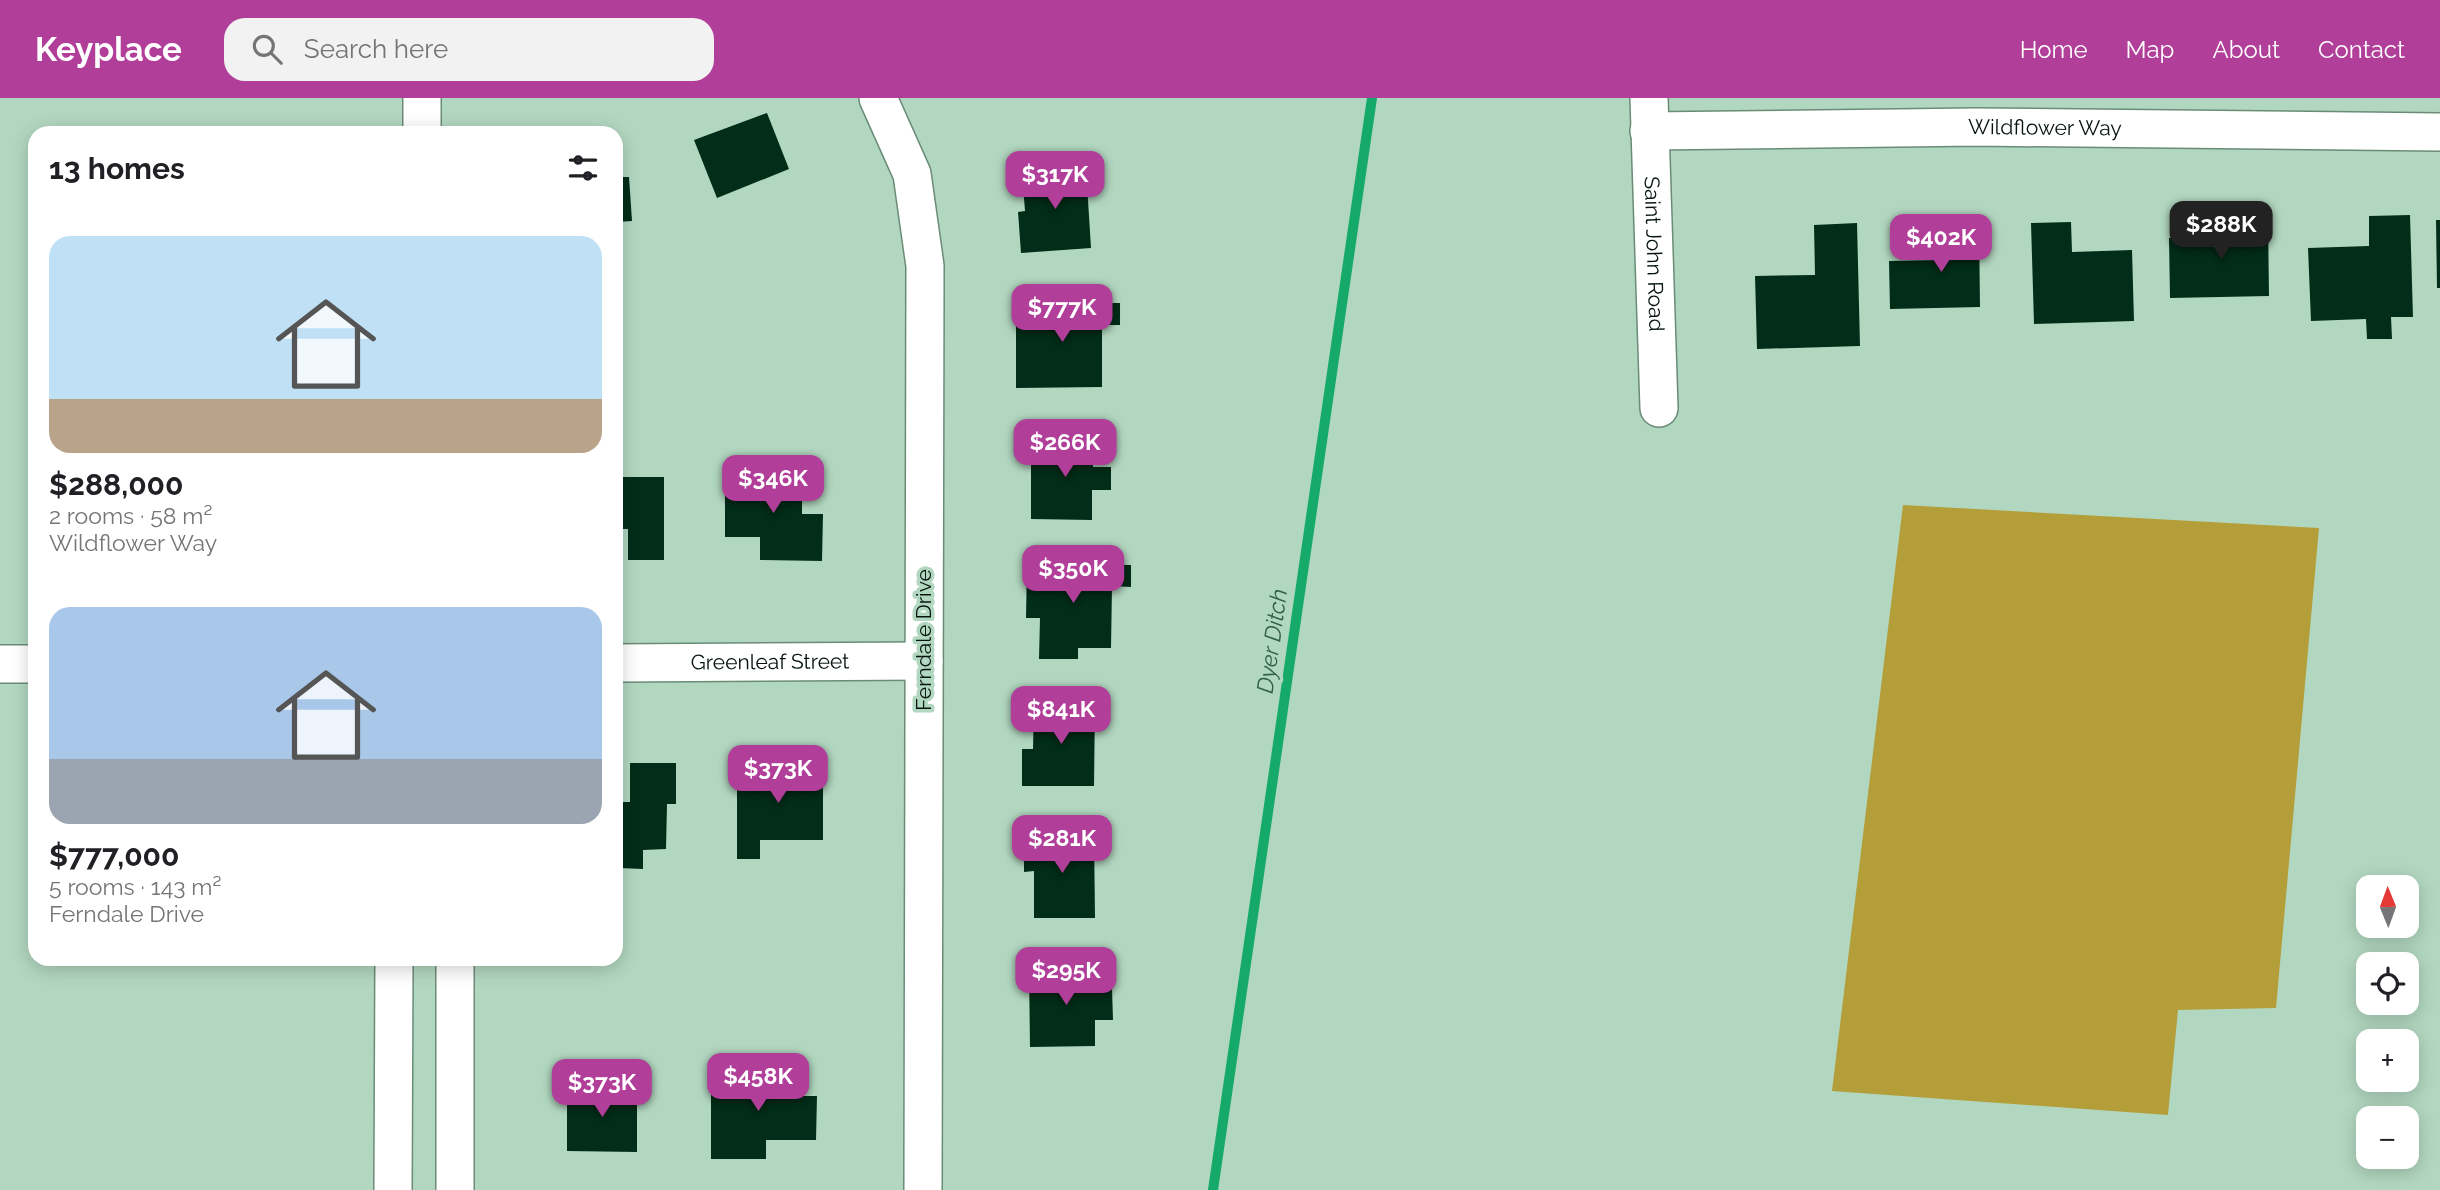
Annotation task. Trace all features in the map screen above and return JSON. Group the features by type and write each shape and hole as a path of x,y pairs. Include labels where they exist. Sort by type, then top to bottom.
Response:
{"street":[{"path":"422,98 422,126"},
{"name":"Ferndale Drive","path":"878,98 912,174 925,266 923,1190"},
{"name":"Wildflower Way","path":"1649,115 1976,112 2440,132"},
{"name":"Saint John Road","path":"1649,115 1659,408"},
{"name":"Greenleaf Street","path":"623,663 924,661"},
{"path":"0,664 28,664"},
{"path":"393,1190 394,966"},
{"path":"455,966 455,1190"}],"shaded area":[{"path":"1903,505 2319,528 2276,1008 2178,1010 2168,1115 1832,1091"}],"building":[{"path":"767,113 789,169 717,198 694,140"},
{"path":"1086,168 1091,248 1021,253 1018,212 1025,211 1022,172"},
{"path":"623,177 629,177 632,221 623,222"},
{"path":"2410,215 2413,317 2391,317 2392,339 2367,339 2366,319 2311,321 2308,248 2369,246 2369,216"},
{"path":"2268,218 2269,296 2170,298 2169,238 2193,237 2192,225 2226,225 2226,219"},
{"path":"2436,220 2440,220 2440,288 2437,288"},
{"path":"2071,222 2072,252 2132,250 2134,321 2034,324 2031,223"},
{"path":"1857,223 1860,346 1757,349 1755,276 1815,275 1814,225"},
{"path":"1979,224 1980,307 1890,309 1889,261 1941,260 1940,225"},
{"path":"1016,303 1120,303 1120,325 1102,325 1102,387 1016,388"},
{"path":"1031,438 1093,438 1093,467 1111,467 1111,490 1092,490 1092,520 1031,519"},
{"path":"725,471 802,471 802,514 823,514 822,561 760,560 760,537 725,537"},
{"path":"623,477 664,477 664,560 628,560 628,529 623,529"},
{"path":"1027,563 1131,565 1131,587 1112,586 1111,648 1078,648 1078,659 1039,659 1040,618 1026,618"},
{"path":"1034,702 1095,703 1094,786 1022,786 1022,749 1033,749"},
{"path":"630,763 676,763 676,804 667,804 666,849 643,850 643,869 623,868 623,802 630,802"},
{"path":"823,764 823,840 760,840 760,859 737,859 737,765"},
{"path":"1094,835 1095,918 1034,918 1034,871 1024,872 1024,836"},
{"path":"1094,967 1094,989 1112,988 1113,1020 1095,1020 1095,1046 1030,1047 1029,968"},
{"path":"796,1071 796,1096 817,1096 816,1140 766,1140 766,1159 711,1159 711,1072"},
{"path":"567,1087 637,1087 637,1152 567,1151"}],"waterway":[{"name":"Dyer Ditch","path":"1213,1190 1372,98"}]}
